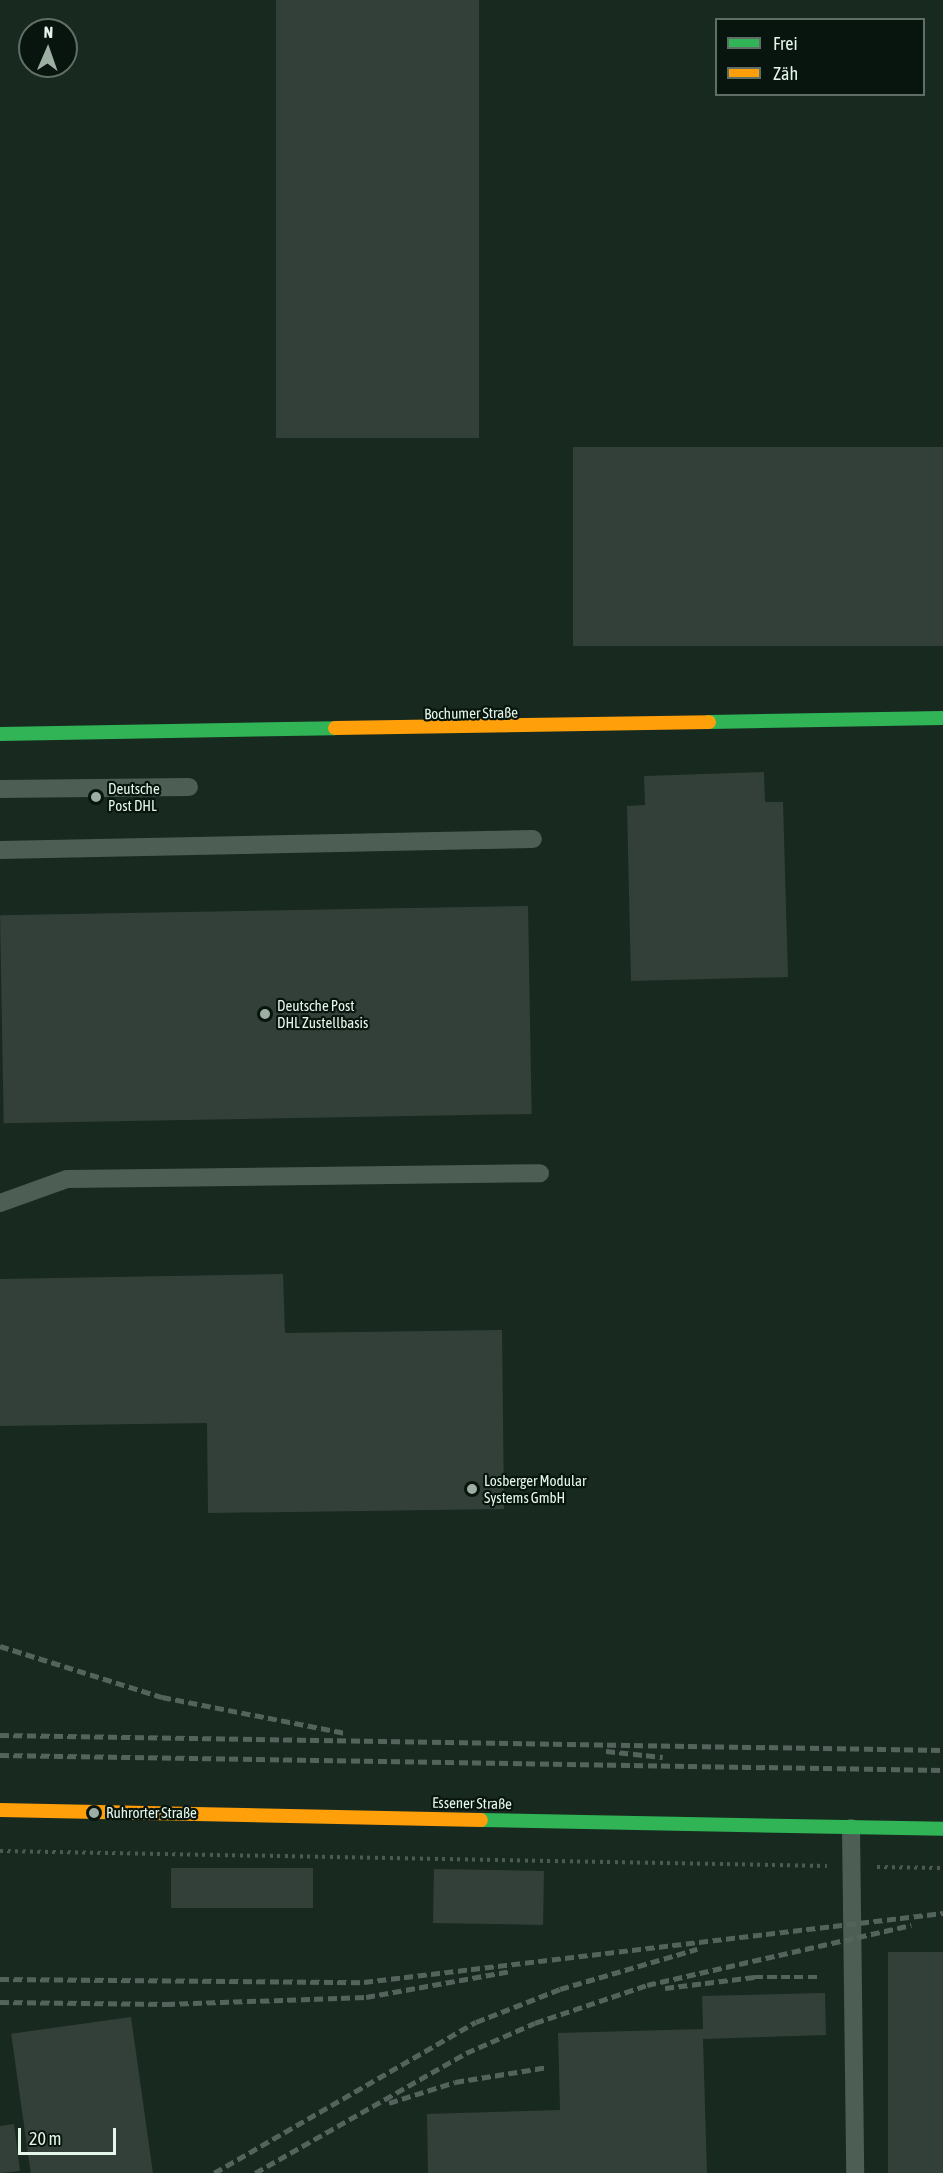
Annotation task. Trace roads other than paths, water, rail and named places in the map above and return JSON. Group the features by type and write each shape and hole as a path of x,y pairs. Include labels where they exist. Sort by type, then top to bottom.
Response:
{"street":[{"name":"Bochumer Straße","path":"0,734 943,718"},
{"name":"Essener Straße","path":"0,1810 943,1829"}],"lane":[{"path":"0,789 189,787"},
{"path":"0,849 533,839"},
{"path":"0,1203 67,1179 540,1173"},
{"path":"851,1828 855,2173"}],"railway":[{"path":"0,1646 162,1697 346,1733"},
{"path":"0,1735 943,1750"},
{"path":"606,1751 663,1757"},
{"path":"0,1755 943,1770"},
{"path":"0,1979 364,1982 943,1913"},
{"path":"255,2173 466,2053 535,2023 647,1985 911,1925"},
{"path":"214,2173 476,2022 560,1989 697,1949"},
{"path":"0,2002 166,2004 366,1997 510,1971"},
{"path":"665,1988 754,1977 818,1977"},
{"path":"389,2103 455,2082 548,2067"}],"place":[{"name":"Deutsche Post DHL","path":"96,797"},
{"name":"Deutsche Post DHL Zustellbasis","path":"265,1014"},
{"name":"Losberger Modular Systems GmbH","path":"472,1489"},
{"name":"Ruhrorter Straße","path":"94,1813"}]}
